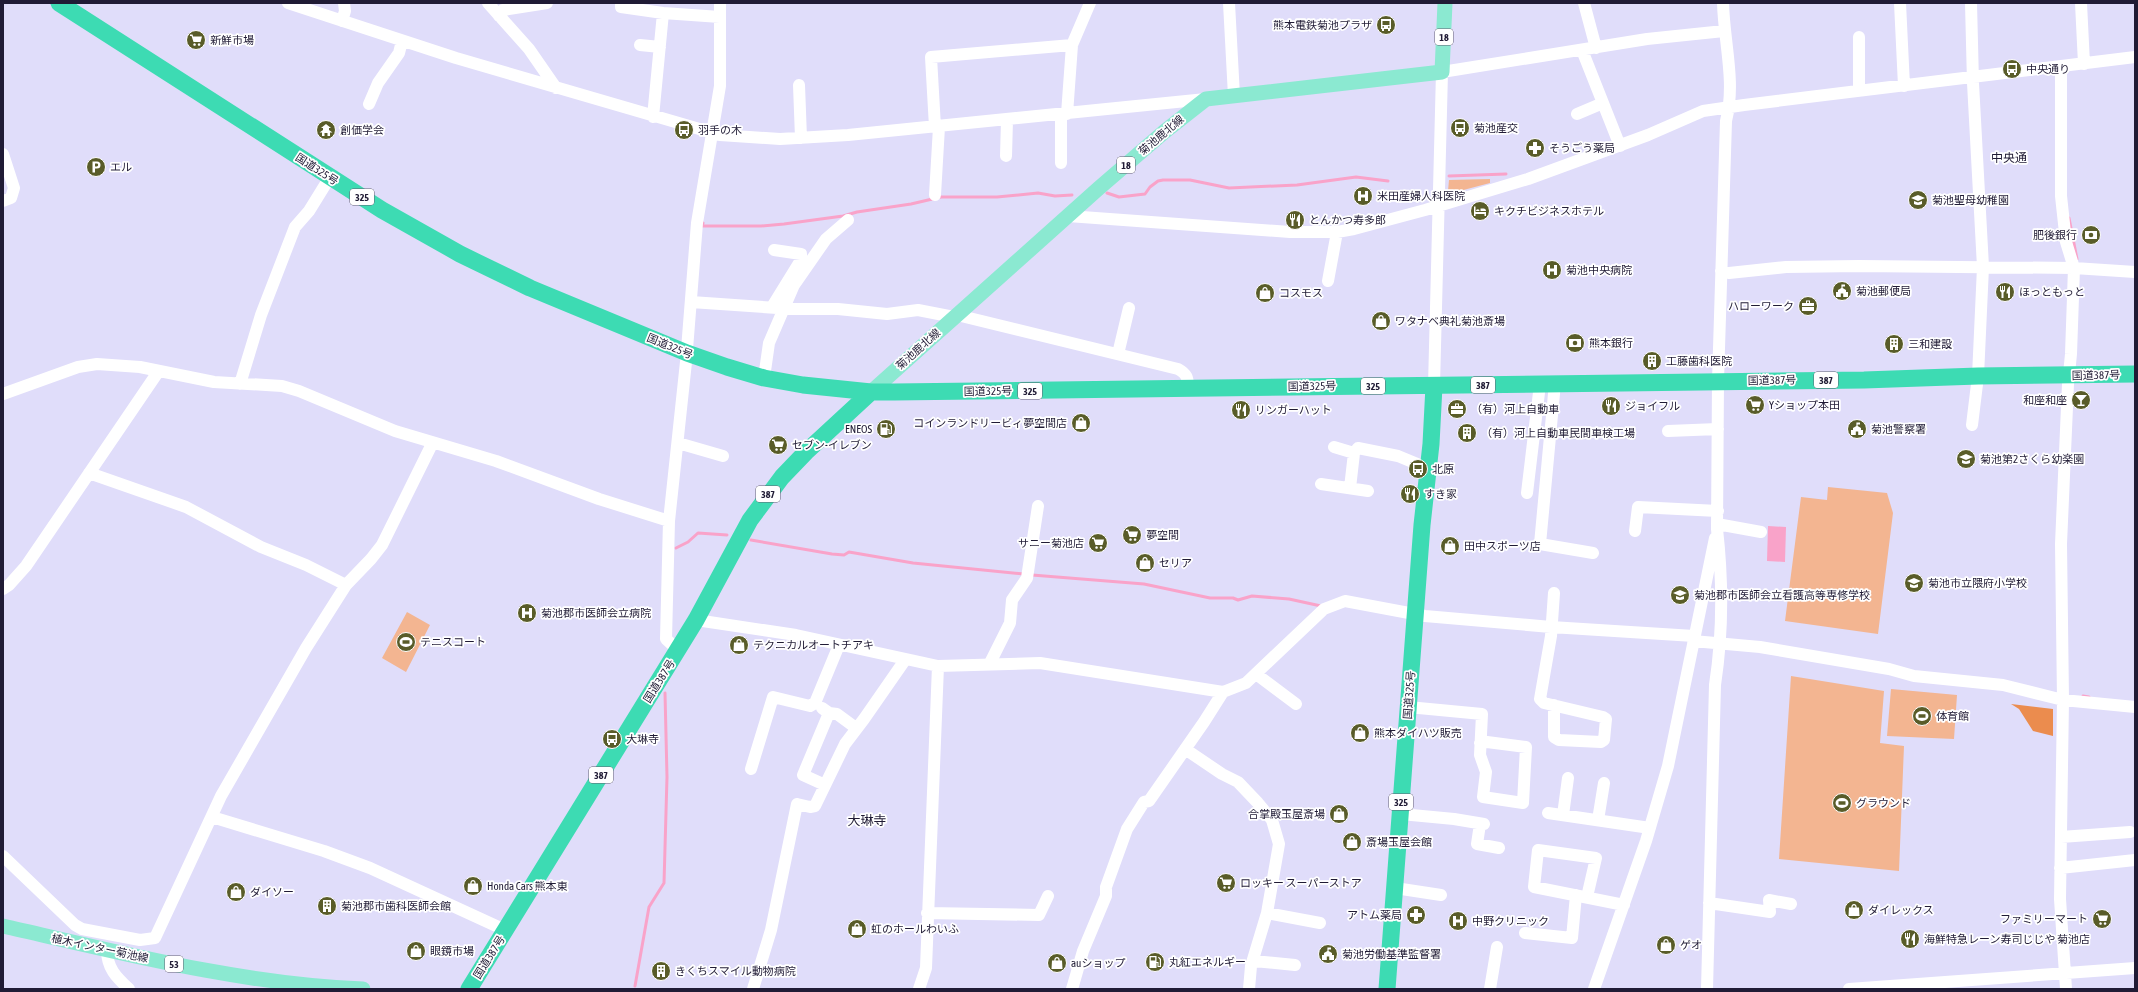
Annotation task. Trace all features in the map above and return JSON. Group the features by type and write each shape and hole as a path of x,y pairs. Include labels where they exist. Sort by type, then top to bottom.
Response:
{"highway":[{"name":"国道325号","path":"59,3 330,177 426,235 537,291 687,353 764,378 803,385 871,392 1434,386 1431,444 1427,468 1387,989"},
{"name":"国道387号","path":"1434,386 1864,380 1978,376 2135,374"},
{"name":"国道387号","path":"469,989 678,650 696,620 740,536 761,503 806,452 871,392"}],"main road":[{"name":"18","path":"1442,72 1445,3"},
{"path":"1206,99 1442,72"},
{"name":"菊池鹿北線","path":"871,392 1164,132 1206,99"},
{"name":"植木インター菊池線","path":"3,926 107,950 241,977 285,983 363,989"}],"street":[{"path":"288,3 402,41 711,134 801,138 937,127 1206,99"},
{"path":"342,21 346,11 344,3"},
{"path":"488,3 529,49 556,88"},
{"path":"499,16 503,10 547,3"},
{"path":"621,3 621,7 663,13 720,17"},
{"path":"678,650 666,639 669,521 687,353 697,223 720,86 720,3"},
{"path":"1061,162 1064,114 1072,45 1090,3"},
{"path":"1229,3 1234,96"},
{"path":"1584,3 1596,48"},
{"path":"1594,989 1650,828 1668,766 1717,526 1718,381 1721,272 1726,121 1731,97 1724,31 1723,3"},
{"path":"1900,3 1904,86"},
{"path":"1971,3 1973,77 1983,267 1978,376 1972,425"},
{"path":"2081,3 2084,64"},
{"path":"652,117 663,13"},
{"path":"1434,386 1442,72 1647,39 1724,31"},
{"path":"1859,37 1859,91"},
{"path":"369,104 378,83 399,53 402,41"},
{"path":"640,45 660,47"},
{"path":"936,195 937,127 931,57 1072,45"},
{"path":"1582,50 1620,146"},
{"path":"1068,216 1290,232 1337,232 1374,224 1439,206 1528,179 1620,146 1703,111 1729,108 1744,104 2061,68 2135,58"},
{"path":"2061,68 2061,196 2066,242 2074,268 2072,354 2069,375 2061,544 2063,700 2060,899 2066,989"},
{"path":"799,86 801,138"},
{"path":"1577,114 1603,103"},
{"path":"1006,156 1007,120"},
{"path":"3,154 14,188 11,198 3,201"},
{"path":"240,384 262,315 294,227 309,211 330,177"},
{"path":"777,308 826,240 848,220"},
{"path":"1328,281 1337,232"},
{"path":"764,378 768,343 777,308 801,260 800,254 774,250"},
{"path":"1721,272 1786,267 2074,268 2135,272"},
{"path":"691,302 777,308 838,309 887,314 918,310 955,316 1178,369 1185,373 1188,378 1188,388"},
{"path":"1118,354 1129,308"},
{"path":"3,394 78,367 98,364 140,367 158,372 214,382 282,386 300,391 395,431 432,444 496,461 599,499 669,521"},
{"path":"3,589 9,585 26,566 158,372"},
{"path":"1527,493 1547,384"},
{"path":"1547,384 1540,544 1594,553"},
{"path":"1668,431 1718,429"},
{"path":"3,856 75,925 82,929 140,940 154,938 221,796 306,648 346,585 382,545 432,444"},
{"path":"678,444 723,456"},
{"path":"1334,447 1354,454"},
{"path":"1350,488 1354,454 1358,448 1361,447 1405,458 1427,468"},
{"path":"89,473 186,507 261,547 306,565 346,585"},
{"path":"1321,484 1368,491"},
{"path":"990,663 1010,623 1012,600 1027,578 1038,506"},
{"path":"1635,531 1638,507 1718,511"},
{"path":"1717,526 1761,532"},
{"path":"1707,989 1715,685 1721,644 1722,568 1717,526"},
{"path":"1554,593 1551,627 1540,699 1554,705 1606,719 1604,740 1601,742 1559,740 1554,737 1554,705"},
{"path":"696,620 796,635 938,666 1040,662 1223,692 1246,683 1309,621 1324,609 1338,602 1345,601 1416,615 1693,638 1721,644 1760,647 1889,669 1914,676 2003,685 2063,700 2135,707"},
{"path":"751,769 773,697 810,706 815,703 839,645"},
{"path":"752,989 771,930 797,804 810,807 815,806 845,744 856,728 864,720 905,660"},
{"path":"919,989 926,968 938,666"},
{"path":"1256,674 1296,704"},
{"path":"1072,989 1083,951 1106,896 1106,887 1126,829 1144,802 1149,801 1163,778 1185,749 1223,692"},
{"path":"815,703 829,713 837,714 856,728"},
{"path":"1408,707 1482,714 1480,743 1480,756 1486,772 1483,797 1523,804 1526,747 1487,742 1480,743"},
{"path":"825,785 803,775 829,713"},
{"path":"1185,749 1222,774 1238,782 1272,820 1280,844 1267,913 1254,961 1251,966 1249,989"},
{"path":"1563,815 1568,778"},
{"path":"1598,820 1604,783"},
{"path":"1548,813 1650,828"},
{"path":"1400,814 1454,819 1482,824 1476,844 1499,848"},
{"path":"212,817 324,851 370,868 505,930"},
{"path":"2061,836 2130,832"},
{"path":"1525,932 1572,938 1582,896 1596,858 1538,850 1534,887 1582,896 1613,904 1624,905"},
{"path":"2060,868 2135,860"},
{"path":"1395,888 1441,895"},
{"path":"927,913 1039,915 1048,896"},
{"path":"1709,904 1770,912 1769,900 1791,904"},
{"path":"1267,913 1320,923"},
{"path":"82,929 88,945"},
{"path":"1490,989 1497,947"},
{"path":"107,950 108,964 114,974 129,989"},
{"path":"1254,961 1295,965"},
{"path":"1849,989 2135,968"}],"shaded area":[{"path":"1490,179 1490,183 1452,193 1448,191 1449,180"},
{"path":"1828,487 1887,493 1893,513 1878,634 1785,621 1801,497 1827,500"},
{"path":"1768,526 1786,527 1785,562 1767,561"},
{"name":"テニスコート","path":"407,612 430,625 406,672 382,658"},
{"name":"グラウンド","path":"1791,676 1884,691 1880,743 1904,746 1899,871 1779,859"},
{"name":"体育館","path":"1891,689 1957,695 1954,739 1887,736"},
{"path":"2011,704 2053,709 2053,736 2033,731 2019,709"}],"waterway":[{"path":"1449,176 1506,174"},
{"path":"1107,193 1119,197 1145,194 1150,187 1158,181 1163,180 1190,180 1229,188 1297,185 1356,177 1388,181"},
{"path":"703,223 702,226 761,226 784,224 843,216 857,212 911,204 941,197 997,197 1038,193 1055,196 1072,195"},
{"path":"2069,218 2077,259"},
{"path":"676,548 688,542 698,533 727,535"},
{"path":"751,540 832,554 844,555 849,552 913,563 1024,574"},
{"path":"1032,575 1144,584 1210,598 1233,598 1238,600 1252,596 1289,599 1321,606"},
{"path":"635,986 649,907 664,883 667,777 665,693"},
{"path":"2083,696 2089,697"}],"place":[{"name":"熊本電鉄菊池プラザ","path":"1386,25"},
{"name":"新鮮市場","path":"196,40"},
{"name":"中央通り","path":"2012,69"},
{"name":"菊池産交","path":"1460,128"},
{"name":"創価学会","path":"326,130"},
{"name":"羽手の木","path":"684,130"},
{"name":"そうごう薬局","path":"1535,148"},
{"name":"エル","path":"96,167"},
{"name":"米田産婦人科医院","path":"1363,196"},
{"name":"菊池聖母幼稚園","path":"1918,200"},
{"name":"キクチビジネスホテル","path":"1480,211"},
{"name":"とんかつ寿多郎","path":"1295,220"},
{"name":"肥後銀行","path":"2091,235"},
{"name":"菊池中央病院","path":"1552,270"},
{"name":"菊池郵便局","path":"1842,291"},
{"name":"ほっともっと","path":"2005,292"},
{"name":"コスモス","path":"1265,293"},
{"name":"ハローワーク","path":"1808,306"},
{"name":"ワタナベ典礼菊池斎場","path":"1381,321"},
{"name":"熊本銀行","path":"1575,343"},
{"name":"三和建設","path":"1894,344"},
{"name":"工藤歯科医院","path":"1652,361"},
{"name":"和座和座","path":"2081,400"},
{"name":"Yショップ本田","path":"1755,405"},
{"name":"ジョイフル","path":"1611,406"},
{"name":"（有）河上自動車","path":"1457,409"},
{"name":"リンガーハット","path":"1241,410"},
{"name":"コインランドリービィ夢空間店","path":"1081,423"},
{"name":"ENEOS","path":"886,429"},
{"name":"菊池警察署","path":"1857,429"},
{"name":"（有）河上自動車民間車検工場","path":"1467,433"},
{"name":"セブン-イレブン","path":"778,445"},
{"name":"菊池第2さくら幼楽園","path":"1966,459"},
{"name":"北原","path":"1418,469"},
{"name":"すき家","path":"1410,494"},
{"name":"夢空間","path":"1132,535"},
{"name":"サニー菊池店","path":"1098,543"},
{"name":"田中スポーツ店","path":"1450,546"},
{"name":"セリア","path":"1145,563"},
{"name":"菊池市立隈府小学校","path":"1914,583"},
{"name":"菊池郡市医師会立看護高等専修学校","path":"1680,595"},
{"name":"菊池郡市医師会立病院","path":"527,613"},
{"name":"テニスコート","path":"406,642"},
{"name":"テクニカルオートチアキ","path":"739,645"},
{"name":"体育館","path":"1922,716"},
{"name":"熊本ダイハツ販売","path":"1360,733"},
{"name":"大琳寺","path":"612,739"},
{"name":"グラウンド","path":"1842,803"},
{"name":"合掌殿玉屋斎場","path":"1339,814"},
{"name":"斎場玉屋会館","path":"1352,842"},
{"name":"ロッキー スーパーストア","path":"1226,883"},
{"name":"Honda Cars 熊本東","path":"473,886"},
{"name":"ダイソー","path":"236,892"},
{"name":"菊池郡市歯科医師会館","path":"327,906"},
{"name":"ダイレックス","path":"1854,910"},
{"name":"アトム薬局","path":"1416,915"},
{"name":"ファミリーマート","path":"2102,919"},
{"name":"中野クリニック","path":"1458,921"},
{"name":"虹のホールわいふ","path":"857,929"},
{"name":"海鮮特急レーン寿司じじや 菊池店","path":"1910,939"},
{"name":"ゲオ","path":"1666,945"},
{"name":"眼鏡市場","path":"416,951"},
{"name":"菊池労働基準監督署","path":"1328,954"},
{"name":"丸紅エネルギー","path":"1155,962"},
{"name":"auショップ","path":"1057,963"},
{"name":"きくちスマイル動物病院","path":"661,971"}],"district":[{"name":"中央通","path":"2009,158"},
{"name":"大琳寺","path":"867,820"}]}
